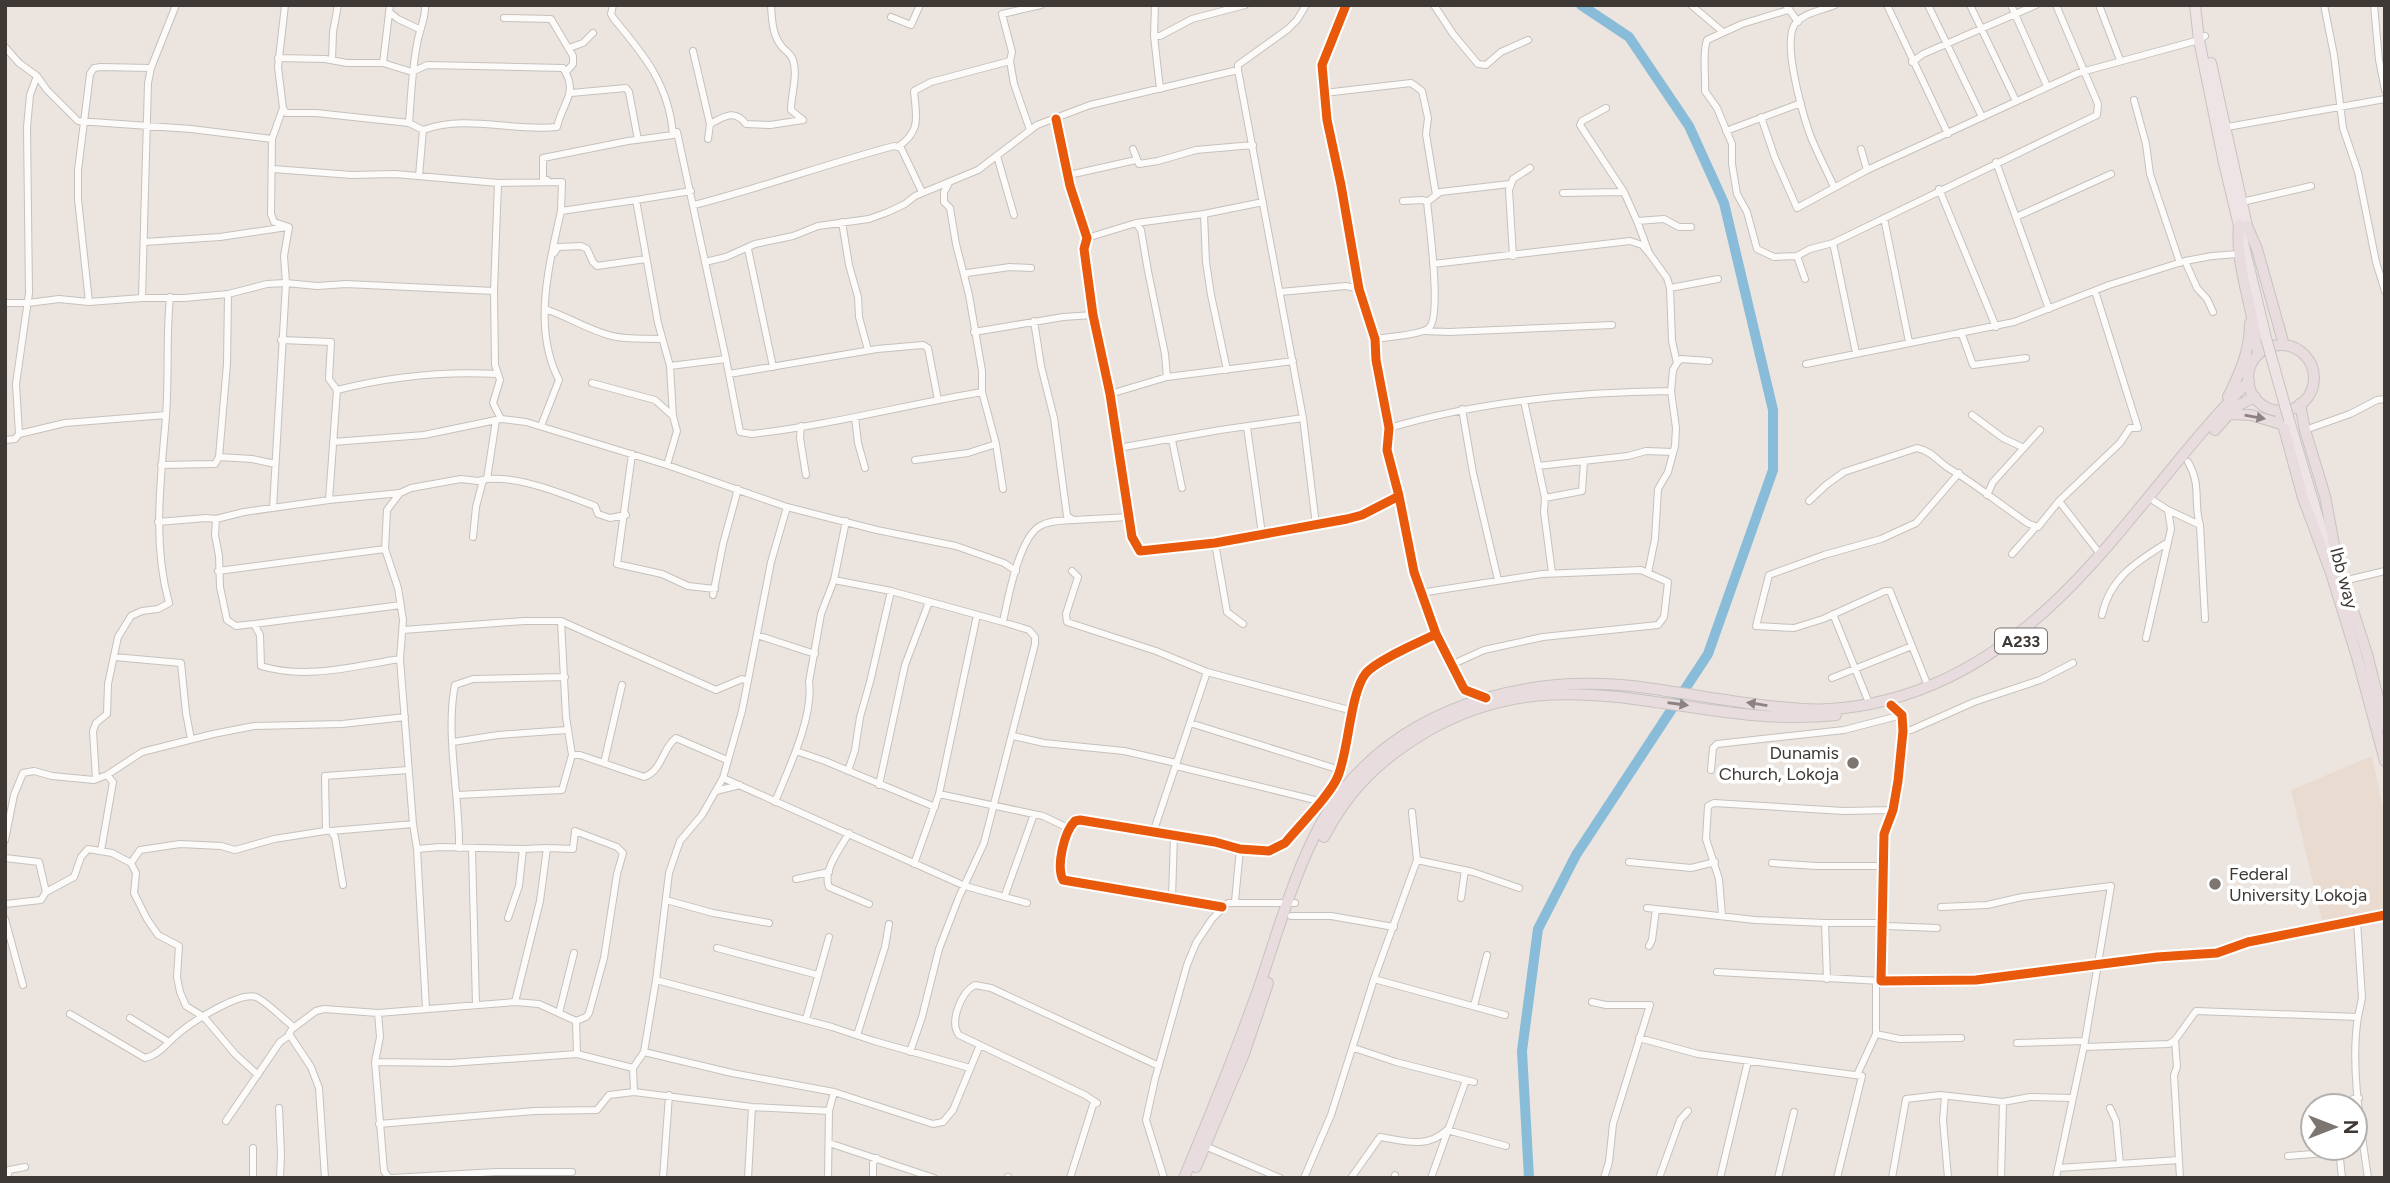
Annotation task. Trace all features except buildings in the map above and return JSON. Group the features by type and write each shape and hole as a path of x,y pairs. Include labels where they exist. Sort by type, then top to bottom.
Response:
{"highway":[{"path":"2243,225 2238,254 2256,333 2258,355"},
{"path":"2243,225 2258,249 2284,345"},
{"path":"2250,309 2247,372 2255,397 2263,405 2279,410 2290,409 2308,396 2313,386 2313,369 2300,351 2284,345 2267,348 2258,355"},
{"name":"A233","path":"1192,1178 1244,1054 1291,916 1292,903 1344,801 1376,767 1433,727 1475,709 1538,694 1636,692 1721,711 1805,718 1891,705 1937,690 1970,674 2071,596 2188,462 2225,412 2258,355"},
{"name":"A233","path":"1184,1178 1236,1053 1309,850 1328,813 1348,784 1398,740 1440,716 1486,698 1537,687 1574,683 1806,710 1869,703 1928,686 2014,642 2100,554 2225,412 2255,397"},
{"name":"Ibb way","path":"2300,404 2325,496 2337,561 2367,654 2385,726"},
{"path":"2279,410 2288,421"},
{"path":"2225,412 2288,421"},
{"path":"2331,573 2385,761"}],"main road":[{"path":"2197,5 2202,38 2288,421 2326,546 2331,573"},
{"path":"2202,38 2227,127 2242,202 2243,225"},
{"path":"2288,421 2337,561"}],"street":[{"path":"142,298 148,83 151,68 176,5"},
{"path":"285,5 278,58 283,108 272,139 274,169 271,214 274,222 289,227"},
{"path":"332,61 338,5"},
{"path":"409,123 412,72 419,29 424,22 425,5"},
{"path":"562,182 542,179 543,158 673,135 671,114 660,81 614,19 611,13 613,5"},
{"path":"710,124 726,115 735,114 746,124 756,125 803,120 791,110 795,63 776,37 771,5"},
{"path":"891,17 911,25 920,5"},
{"path":"1000,5 1012,52 1010,61 1014,84 1030,130"},
{"path":"1002,15 1041,5"},
{"path":"1155,5 1154,36 1160,89"},
{"path":"1154,36 1160,36 1192,19 1245,5"},
{"path":"1306,5 1297,20 1238,65 1238,70 1303,418 1316,525"},
{"path":"1346,5 1322,65 1324,93 1359,289 1375,339 1376,360 1389,428 1387,450 1420,593 1436,634 1465,690 1486,698"},
{"path":"1434,5 1453,34 1478,64 1486,65 1501,51 1528,40"},
{"path":"1691,5 1723,32"},
{"path":"1834,187 1810,132 1801,103 1791,35 1803,17 1835,5"},
{"path":"1887,5 1948,134"},
{"path":"1928,5 1982,117"},
{"path":"1970,5 2016,101"},
{"path":"2011,5 2048,86"},
{"path":"1912,62 1923,54 2036,5"},
{"path":"1798,22 1787,8 1723,32 1707,40 1705,44 1705,91 1717,107 1732,144 1737,194 1746,212 1757,249 1774,257 1797,256 1810,249 1833,243 2097,115 2098,103 2056,5"},
{"path":"2099,5 2120,60"},
{"path":"2323,5 2343,128 2358,172 2376,262 2385,291"},
{"path":"2374,5 2385,90"},
{"path":"383,63 390,8"},
{"path":"390,8 398,19 419,29"},
{"path":"504,18 551,19 573,56 573,64 566,72"},
{"path":"569,48 583,43 593,33"},
{"path":"1761,117 1797,208 1867,170 2085,70 2202,38"},
{"path":"5,47 19,63 37,76 78,121 191,129 272,139"},
{"path":"693,51 710,124 708,139"},
{"path":"278,58 383,63 412,72 427,65 563,68 571,80 571,93 561,111 557,127 545,129 496,124 441,123 423,130 409,123 316,113 286,113 283,108"},
{"path":"898,147 914,133 917,123 914,91 931,82 1010,61"},
{"path":"89,302 78,199 78,170 90,74 94,68 151,68"},
{"path":"705,262 818,226 869,219 905,204 922,192 978,170 1030,130 1090,105 1238,70"},
{"path":"19,434 16,384 27,303 29,241 26,201 29,170 27,127 30,95 37,76"},
{"path":"1324,93 1411,83 1422,91 1428,118 1426,134 1436,195"},
{"path":"571,93 626,88 638,140"},
{"path":"2227,127 2385,99"},
{"path":"2134,100 2146,144 2150,174 2183,262 2213,312"},
{"path":"1726,131 1801,103"},
{"path":"1606,108 1582,121 1580,125 1624,192 1650,253"},
{"path":"1056,118 1073,195 1087,238 1084,249 1093,315 1110,394 1133,543 1140,551 1215,543 1316,525 1362,514 1399,496"},
{"path":"676,121 740,432 763,432 801,426 982,392"},
{"path":"419,176 423,130"},
{"path":"1133,149 1139,164 1196,150 1253,145"},
{"path":"694,205 743,193 825,165 894,146 901,148 922,192"},
{"path":"1861,149 1867,170"},
{"path":"997,156 1014,215"},
{"path":"1069,175 1136,160"},
{"path":"1996,162 2049,309"},
{"path":"1513,256 1510,184 1530,168"},
{"path":"274,169 498,183 562,182"},
{"path":"2016,217 2111,174"},
{"path":"541,426 559,380 550,364 546,348 545,309 547,276 561,211 562,182"},
{"path":"473,537 476,507 498,419 493,403 500,380 495,365 494,291 498,183"},
{"path":"949,183 944,192 944,202 950,208 965,276 982,371 982,392 996,444 1003,489"},
{"path":"1427,202 1440,192 1510,184"},
{"path":"2242,202 2311,186"},
{"path":"932,189 944,197"},
{"path":"1940,189 1996,327"},
{"path":"561,211 691,191"},
{"path":"1563,193 1624,192"},
{"path":"636,200 662,339 670,366 673,416 677,431 667,465"},
{"path":"1404,201 1427,202"},
{"path":"1087,238 1136,223 1204,214 1263,202"},
{"path":"1423,331 1432,325 1434,318 1433,264 1427,202"},
{"path":"1204,214 1206,262 1227,370"},
{"path":"1884,218 1909,342"},
{"path":"1637,221 1664,219 1679,227 1691,227"},
{"path":"1142,230 1148,221"},
{"path":"842,222 849,265 858,297 859,317 868,350"},
{"path":"1136,223 1142,230 1166,354 1167,377"},
{"path":"144,242 220,237 289,227"},
{"path":"273,508 286,283 284,256 289,227"},
{"path":"1433,264 1630,241 1642,245 1667,278 1670,288 1672,341 1677,363"},
{"path":"1833,243 1856,353"},
{"path":"547,276 558,247 581,246 587,249 597,266 646,259"},
{"path":"748,249 773,368"},
{"path":"1805,364 1996,327 2183,262 2238,254"},
{"path":"1797,256 1805,279"},
{"path":"965,276 978,271 1031,268"},
{"path":"1670,288 1718,279"},
{"path":"5,303 59,299 89,302 184,298 228,294 267,284 286,283 494,291"},
{"path":"1280,292 1346,286 1359,289"},
{"path":"2012,554 2059,501 2120,443 2130,428 2138,428 2095,291"},
{"path":"161,466 215,464 219,457 227,364 228,294"},
{"path":"96,779 93,731 96,723 107,714 108,684 118,637 131,616 158,609 169,603 162,576 158,522 166,415 170,297"},
{"path":"545,309 569,317 584,327 615,337 662,339"},
{"path":"974,332 1034,321 1093,315"},
{"path":"1034,321 1041,366 1054,418 1067,516 1074,520"},
{"path":"1375,339 1423,331 1612,325"},
{"path":"1961,332 1973,365 2026,358"},
{"path":"281,340 331,342 329,379 337,390 329,500"},
{"path":"729,374 868,350 923,345 928,348 938,400"},
{"path":"670,366 726,359"},
{"path":"1648,573 1655,540 1658,489 1668,472 1673,452 1673,370 1682,359 1709,361"},
{"path":"1110,394 1167,377 1293,360"},
{"path":"337,390 460,372 498,374"},
{"path":"592,383 655,400 673,416"},
{"path":"1389,428 1435,414 1524,401 1671,391"},
{"path":"2305,430 2385,399"},
{"path":"1524,401 1545,498 1545,521 1552,573"},
{"path":"1462,410 1473,473 1498,580"},
{"path":"5,440 65,423 166,415"},
{"path":"1972,415 2003,438 2024,448"},
{"path":"855,417 865,468"},
{"path":"1118,448 1303,418"},
{"path":"333,442 424,436 498,419 526,422 667,465 787,507 877,530 956,546 1016,570"},
{"path":"801,426 800,438 806,475"},
{"path":"1247,427 1262,534"},
{"path":"1987,495 1993,482 2040,430"},
{"path":"1172,440 1182,488"},
{"path":"915,460 968,453 996,444"},
{"path":"1809,501 1844,472 1917,449 1927,451 2035,528"},
{"path":"1538,466 1628,456 1646,451 1673,452"},
{"path":"632,454 626,515 617,564 662,574 688,586 714,592 723,544 738,489"},
{"path":"219,457 275,464"},
{"path":"1545,498 1582,491 1584,461"},
{"path":"2188,462 2199,497 2197,516 2200,525 2206,619"},
{"path":"1928,686 1890,592 1794,628 1756,626 1769,575 1824,555 1881,539 1916,523 1959,473"},
{"path":"158,522 216,519 243,512 400,493 439,482 503,477 595,506 598,514 610,518 626,515"},
{"path":"400,493 387,510 384,522 386,549 401,605 403,629 400,659 413,824 418,849 426,1008"},
{"path":"2059,501 2100,554"},
{"path":"2154,501 2200,525"},
{"path":"634,1092 633,1068 644,1052 669,873 680,841 702,815 723,778 748,681 771,562 787,507"},
{"path":"2146,638 2168,542 2171,518 2168,510"},
{"path":"1003,622 1016,570 1031,533 1038,526 1049,522 1129,517"},
{"path":"216,519 218,571 227,620 236,626 401,605"},
{"path":"775,802 796,751 811,692 809,682 821,614 834,580 846,521"},
{"path":"2102,615 2105,601 2122,574 2168,542"},
{"path":"1215,543 1227,612 1243,624"},
{"path":"218,571 386,549"},
{"path":"1420,593 1552,573 1641,570 1668,582 1664,617 1658,625 1543,637 1484,650 1453,664"},
{"path":"2343,581 2385,571"},
{"path":"1072,572 1078,577 1066,614 1068,622 1156,651 1207,672 1353,711"},
{"path":"834,580 891,591 1003,622 1029,630 1035,637 985,843 939,948 922,1017 910,1052"},
{"path":"848,771 891,591"},
{"path":"879,785 905,664 929,602"},
{"path":"1833,614 1869,703"},
{"path":"914,864 939,793 977,615"},
{"path":"403,629 561,621 716,690 742,679 748,681"},
{"path":"457,795 562,790 572,754 567,730 561,621"},
{"path":"254,624 260,635 261,666 276,670 317,672 400,659"},
{"path":"1222,907 1063,880 1060,869 1068,828 1080,820 1240,849 1269,850 1280,847 1334,784 1340,770 1362,680 1369,670 1436,634"},
{"path":"757,635 815,654"},
{"path":"1832,678 1912,646"},
{"path":"114,657 181,663 191,739"},
{"path":"1903,731 1974,702 2040,680 2073,663"},
{"path":"1153,833 1207,672"},
{"path":"459,848 453,741 452,696 455,685 473,679 565,677"},
{"path":"604,763 622,685"},
{"path":"1857,1075 1876,1034 1883,923 1884,834 1893,810 1903,731 1902,715 1891,705"},
{"path":"1711,770 1713,748 1717,744 1844,730 1902,715"},
{"path":"5,840 14,795 23,773 34,771 52,776 96,779 107,775 142,752 254,726 342,724 405,717"},
{"path":"1189,723 1340,770"},
{"path":"453,741 567,730"},
{"path":"1013,736 1044,743 1124,751 1319,801"},
{"path":"572,754 639,776 649,776 658,767 676,738 727,760"},
{"path":"796,751 935,807"},
{"path":"343,885 335,837 326,830 325,776 408,770"},
{"path":"101,851 113,782 107,775"},
{"path":"723,778 965,886 1027,903"},
{"path":"716,792 740,785"},
{"path":"939,793 1043,816 1068,828"},
{"path":"1722,915 1720,885 1706,838 1708,806 1714,803 1844,811 1893,810"},
{"path":"1304,1178 1331,1115 1374,979 1417,860 1412,812"},
{"path":"1005,895 1034,814"},
{"path":"131,863 140,850 180,844 221,846 236,850 274,839 328,831 413,824"},
{"path":"418,849 573,849 575,831 617,847 623,853 617,874 604,958 589,1013 576,1021"},
{"path":"849,833 827,881 829,887 869,904"},
{"path":"1172,898 1174,835"},
{"path":"515,1002 540,901 547,848"},
{"path":"5,904 41,900 46,892 74,877 81,857 88,849 112,853 131,863 136,873 134,893 147,919 158,935 179,946 177,977 186,1006 204,1017 235,1054 258,1075"},
{"path":"472,849 477,1005"},
{"path":"508,918 519,886 523,849"},
{"path":"1235,901 1240,849"},
{"path":"5,858 39,862 46,892"},
{"path":"1417,860 1465,870 1520,888"},
{"path":"1629,862 1691,868 1714,862"},
{"path":"1772,863 1883,866"},
{"path":"1461,898 1465,870"},
{"path":"796,879 829,872"},
{"path":"1941,907 1987,905 2022,897 2111,886 2084,1044 2056,1178"},
{"path":"666,900 713,913 769,923"},
{"path":"1164,1178 1146,1120 1187,965 1196,943 1222,907 1235,901 1292,903"},
{"path":"1647,908 1755,920 1883,923 1886,926 1937,928"},
{"path":"1649,946 1656,909"},
{"path":"1717,972 1878,981 1976,981 2158,957 2217,953 2248,942 2385,915"},
{"path":"1291,916 1331,916 1394,927"},
{"path":"5,919 23,985"},
{"path":"2357,921 2362,998 2356,1028 2358,1092"},
{"path":"1825,923 1828,979"},
{"path":"857,1035 890,924"},
{"path":"806,1019 829,937"},
{"path":"718,948 818,975"},
{"path":"559,1013 573,953"},
{"path":"1474,1006 1487,955"},
{"path":"1374,979 1505,1016"},
{"path":"656,980 806,1019 970,1068"},
{"path":"1070,1178 1093,1105 1097,1104 1085,1095 959,1035 954,1022 965,992 975,985 991,988 1159,1066"},
{"path":"70,1014 145,1058 153,1056 182,1031 204,1017 248,995 258,997 294,1027"},
{"path":"226,1121 280,1042 290,1035 294,1027 316,1011 324,1009 378,1013 515,1002 539,1004 576,1021"},
{"path":"1592,1002 1606,1005 1650,1005 1613,1124 1605,1178"},
{"path":"2017,1043 2169,1044 2175,1040 2196,1011 2358,1017"},
{"path":"378,1013 380,1037 375,1062 379,1124 384,1171 390,1178 572,1172"},
{"path":"130,1018 169,1042"},
{"path":"576,1021 577,1054"},
{"path":"1876,1034 1900,1039 1961,1038"},
{"path":"290,1035 306,1058 319,1088 326,1178"},
{"path":"1639,1038 1698,1054 1863,1076 1837,1178"},
{"path":"2175,1040 2177,1067 2174,1075 2180,1178"},
{"path":"644,1052 732,1073 834,1092 939,1124 947,1119 953,1110 980,1045"},
{"path":"1354,1048 1474,1082"},
{"path":"375,1062 450,1063 577,1054 633,1068"},
{"path":"1720,1178 1748,1061"},
{"path":"1431,1178 1466,1080"},
{"path":"379,1124 536,1111 597,1110 609,1096 634,1092 752,1107 829,1111"},
{"path":"828,1178 829,1111 834,1092"},
{"path":"663,1178 669,1095"},
{"path":"1892,1178 1906,1099 1945,1096 2003,1101 2030,1097 2071,1098"},
{"path":"1945,1096 1943,1120 1948,1178"},
{"path":"2001,1178 2003,1101"},
{"path":"748,1178 752,1107"},
{"path":"279,1108 280,1178"},
{"path":"2110,1108 2116,1121 2120,1164"},
{"path":"1659,1178 1680,1120 1688,1111"},
{"path":"1778,1178 1794,1112"},
{"path":"1447,1129 1506,1146"},
{"path":"1351,1178 1380,1137 1424,1143 1438,1138 1447,1129"},
{"path":"828,1143 934,1178"},
{"path":"1205,1146 1280,1178"},
{"path":"253,1148 253,1178"},
{"path":"2288,1156 2299,1155"},
{"path":"873,1178 873,1163 877,1158"},
{"path":"2059,1168 2179,1160"},
{"path":"7,1178 9,1170 25,1167"}],"shaded area":[{"path":"2372,756 2385,818 2385,910 2322,920 2291,790"}],"waterway":[{"path":"1529,1178 1522,1051 1538,929 1576,855 1708,654 1773,470 1773,410 1724,203 1689,126 1629,37 1581,5"}],"cycle path":[{"path":"1346,5 1322,65 1327,120 1359,289 1375,339 1376,360 1389,428 1387,450 1414,572 1436,634 1465,690 1486,698"},
{"path":"1056,119 1070,186 1087,238 1084,249 1093,315 1110,394 1132,537 1140,551 1215,543 1347,519 1362,515 1399,496"},
{"path":"1222,907 1063,880 1060,866 1062,849 1071,826 1080,820 1215,842 1240,849 1269,851 1285,843 1322,801 1338,776 1356,694 1366,673 1389,657 1436,634"},
{"path":"1891,705 1902,715 1903,731 1893,810 1884,834 1881,981 1976,980 2157,957 2217,953 2248,942 2385,915"}],"place":[{"name":"Dunamis Church, Lokoja","path":"1853,763"},
{"name":"Federal University Lokoja","path":"2215,884"}]}
